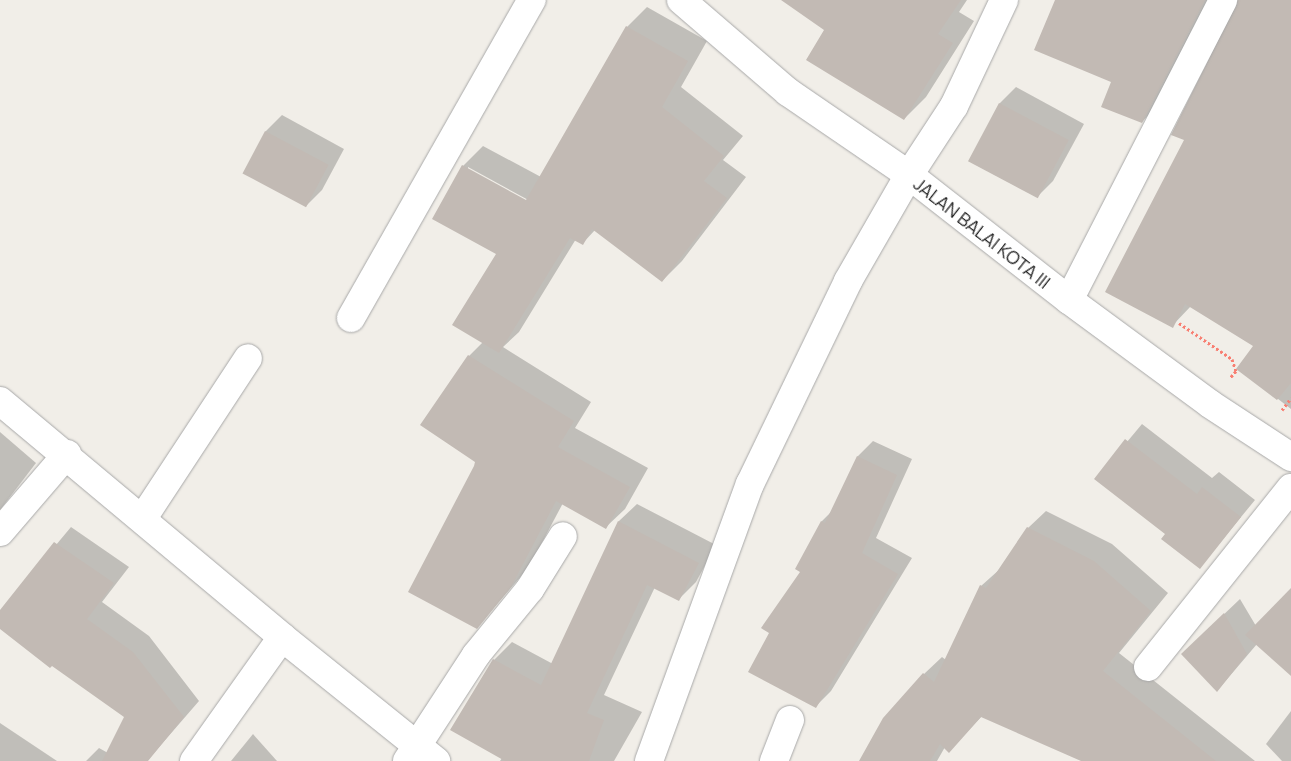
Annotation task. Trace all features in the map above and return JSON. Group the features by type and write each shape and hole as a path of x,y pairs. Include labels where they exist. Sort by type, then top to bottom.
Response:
{"street":[{"path":"351,318 532,0"},
{"name":"JALAN BALAI KOTA III","path":"681,0 788,92 909,175 1069,300 1210,404 1291,456"},
{"path":"649,761 750,484 848,281 909,175 954,106 1004,0"},
{"path":"1069,300 1222,0"},
{"path":"143,518 248,358"},
{"path":"0,401 143,518 420,755 476,655 530,589 563,536"},
{"path":"0,532 67,454"},
{"path":"1148,667 1291,488"},
{"path":"194,761 282,637"},
{"path":"774,761 790,720"}],"path":[{"path":"1179,323 1232,359 1236,371 1210,404"}],"building":[{"path":"781,0 961,0 938,34 953,43 904,120 806,60 824,30"},
{"path":"1055,0 1205,0 1142,123 1101,107 1111,82 1034,50"},
{"path":"1238,0 1291,0 1291,383 1277,400 1236,369 1253,346 1185,304 1173,328 1105,292 1184,140 1171,135"},
{"path":"626,26 688,61 662,107 724,156 704,181 727,198 662,282 592,229 583,245 570,238 499,353 452,325 496,254 432,219 462,165 526,200"},
{"path":"999,103 1069,140 1038,198 968,161"},
{"path":"265,131 329,165 306,207 242,173"},
{"path":"468,355 574,421 558,447 630,487 606,529 556,501 511,587 477,629 408,592 474,466 475,462 420,425"},
{"path":"1125,439 1197,494 1202,487 1241,517 1200,569 1161,539 1165,534 1094,479"},
{"path":"857,456 897,475 862,553 898,574 816,708 748,672 769,633 761,628 800,572 795,569 821,521 825,523"},
{"path":"618,521 699,563 679,601 647,585 587,713 604,720 589,761 505,761 450,730 493,659 541,685"},
{"path":"1027,527 1094,561 1151,611 1103,671 1216,761 1081,761 981,717 949,753 940,744 930,761 859,761 883,718 923,673 934,682 980,585 986,588"},
{"path":"54,542 114,583 87,619 133,652 184,717 148,761 102,761 124,717 52,666 50,668 0,629 0,610"},
{"path":"1291,588 1291,676 1245,635"},
{"path":"1224,613 1247,654 1217,692 1181,654"}]}
